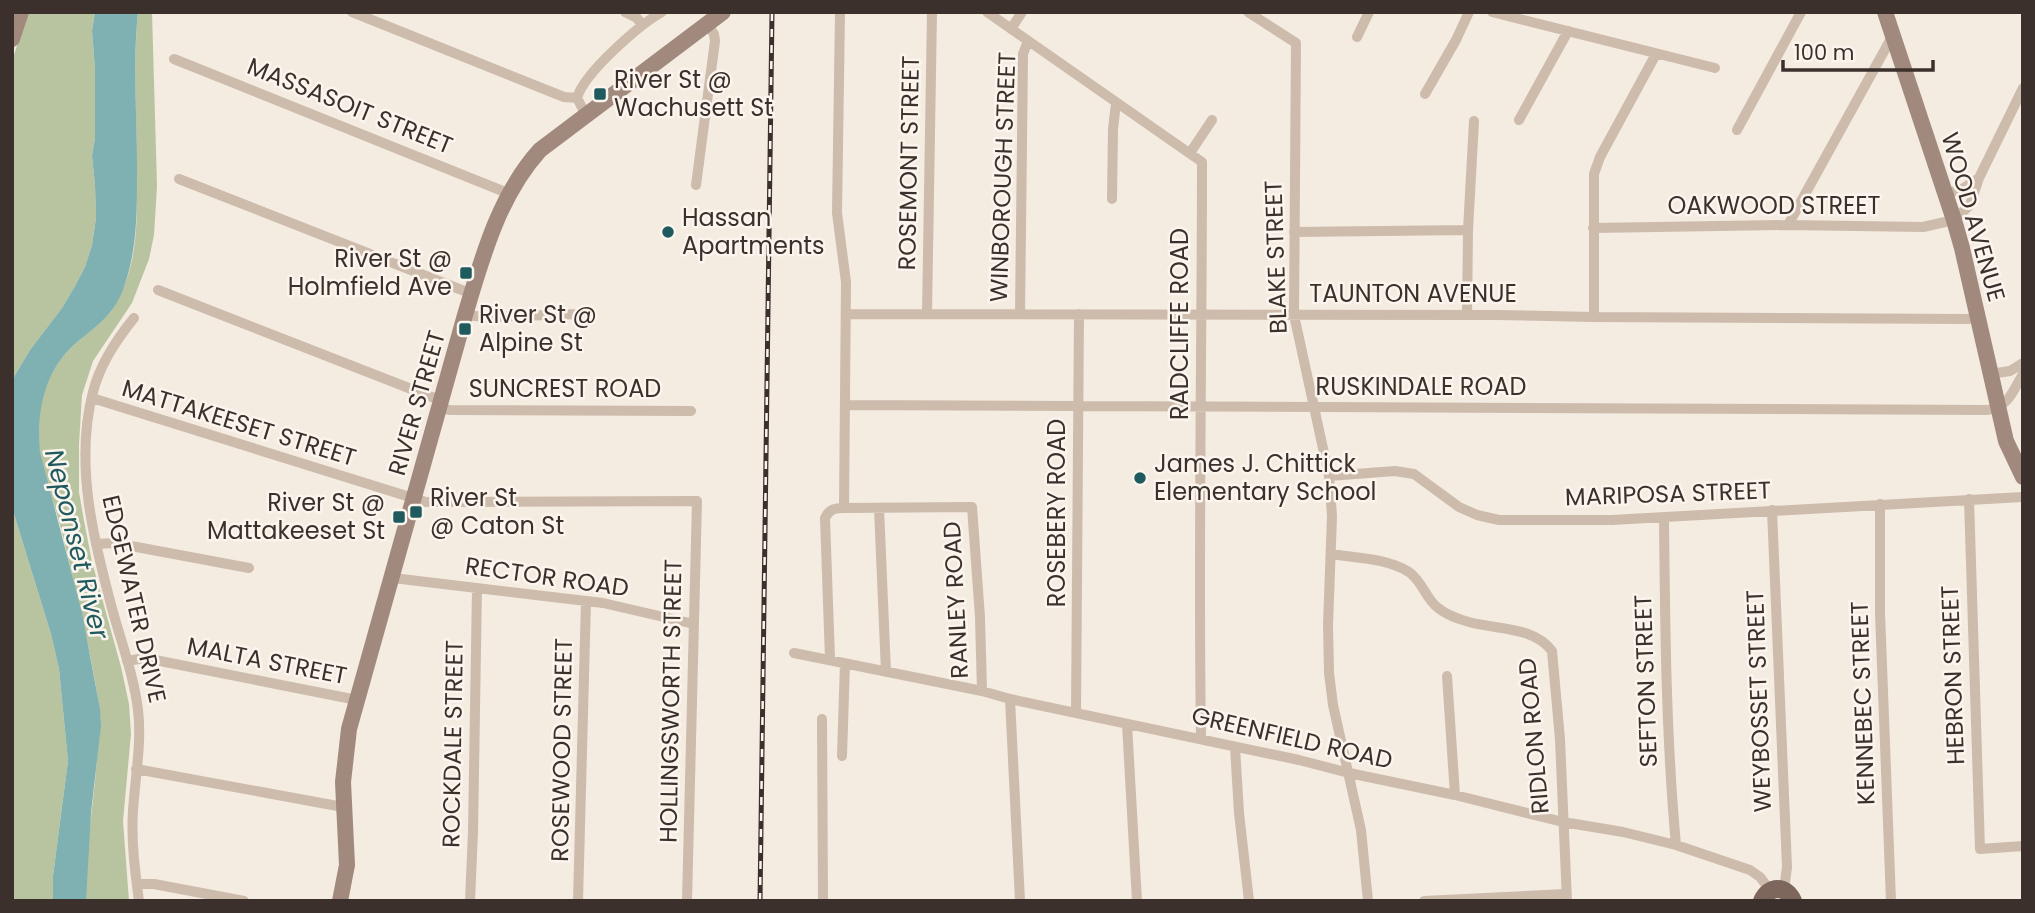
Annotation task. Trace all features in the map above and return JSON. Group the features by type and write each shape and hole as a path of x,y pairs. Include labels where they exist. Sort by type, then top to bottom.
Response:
{"main road":[{"path":"12,39 21,12"},
{"name":"RIVER STREET","path":"340,901 347,865 343,807 345,756 357,700 465,315 489,240 510,194 540,150 723,12"},
{"name":"WOOD AVENUE","path":"1885,12 1954,220 2006,441 2023,477"}],"street":[{"path":"352,12 564,97 577,98"},
{"path":"625,12 642,24"},
{"path":"586,115 577,98 579,91 592,74 642,24 662,12"},
{"path":"840,12 837,213 845,266 847,314 844,508"},
{"name":"ROSEMONT STREET","path":"928,314 932,12"},
{"path":"986,12 1190,153 1212,120"},
{"path":"1010,29 1022,12"},
{"path":"1357,37 1369,12"},
{"path":"1425,94 1469,12"},
{"path":"1492,12 1715,68"},
{"path":"1737,130 1801,12"},
{"name":"BLAKE STREET","path":"1252,13 1296,43 1294,315 1329,476 1332,516 1329,673 1333,705 1361,830 1368,901"},
{"path":"696,185 715,41 707,24"},
{"path":"1519,120 1568,31"},
{"path":"1788,225 1893,35"},
{"name":"WINBOROUGH STREET","path":"1020,314 1023,54 1028,41"},
{"path":"1594,317 1594,174 1600,157 1656,54"},
{"name":"MASSASOIT STREET","path":"173,59 510,194"},
{"path":"1954,220 1970,205 1979,178 2023,88"},
{"path":"1112,199 1116,103"},
{"path":"1467,315 1474,121"},
{"name":"RADCLIFFE ROAD","path":"1190,153 1202,162 1199,489 1201,739"},
{"path":"1946,194 1964,188 1979,178"},
{"path":"179,179 472,294"},
{"name":"OAKWOOD STREET","path":"1593,228 1788,225 1923,228 1954,220"},
{"path":"1294,232 1468,230"},
{"name":"SUNCREST ROAD","path":"158,290 450,410 691,411"},
{"path":"465,315 485,317 580,314"},
{"name":"TAUNTON AVENUE","path":"847,314 1467,315 1968,320 1978,317"},
{"name":"ROSEBERY ROAD","path":"1076,713 1079,314"},
{"name":"EDGEWATER DRIVE","path":"134,318 105,362 92,398 86,469 96,544 134,684 139,723 133,835 139,901"},
{"path":"1990,374 2010,372 2023,363"},
{"path":"1994,392 2020,379"},
{"path":"1998,409 2009,399 2020,379"},
{"name":"MATTAKEESET STREET","path":"92,398 414,500 432,503 697,501"},
{"name":"RUSKINDALE ROAD","path":"845,405 1998,409"},
{"name":"MARIPOSA STREET","path":"1329,476 1395,471 1414,474 1459,507 1499,520 1612,520 2023,497"},
{"name":"HEBRON STREET","path":"1969,499 1980,849 2023,846"},
{"name":"HOLLINGSWORTH STREET","path":"687,901 697,501"},
{"name":"KENNEBEC STREET","path":"1880,504 1880,613 1891,901"},
{"name":"RANLEY ROAD","path":"880,508 972,507 982,691"},
{"path":"830,659 825,518 831,510 880,508 887,672"},
{"name":"WEYBOSSET STREET","path":"1772,510 1787,867 1777,895"},
{"name":"SEFTON STREET","path":"1664,516 1665,635 1676,845"},
{"path":"96,544 115,542 249,568"},
{"name":"RIDLON ROAD","path":"1331,554 1396,566 1411,574 1443,612 1477,624 1529,633 1545,642 1552,651 1560,739 1566,897"},
{"name":"RECTOR ROAD","path":"393,578 626,607 694,624"},
{"name":"ROCKDALE STREET","path":"470,901 477,588"},
{"name":"ROSEWOOD STREET","path":"579,901 586,601"},
{"name":"GREENFIELD ROAD","path":"794,653 1299,760 1563,822 1623,832 1676,845 1750,870 1777,895"},
{"name":"MALTA STREET","path":"127,661 145,658 357,700"},
{"path":"842,755 845,663"},
{"path":"1447,676 1455,795"},
{"path":"1010,699 1020,901"},
{"path":"822,719 823,901"},
{"path":"1127,724 1137,901"},
{"path":"1235,747 1238,813 1249,901"},
{"path":"136,769 343,807"},
{"path":"137,884 154,884 244,901"},
{"path":"1424,901 1566,897"}],"green space":[{"path":"28,12 95,12 92,31 95,138 92,156 96,218 85,267 62,308 30,350 12,383 12,61"},
{"path":"138,12 152,12 157,186 154,235 149,259 132,303 93,361 82,395 79,444 79,492 84,521 129,704 131,734 123,821 129,901 86,901 86,865 100,712 77,595 40,456 38,431 40,408 52,374 65,354 113,308 130,267 137,217 135,57"},
{"path":"12,495 14,514 59,669 68,761 53,876 53,901 12,901"}],"water":[{"path":"95,12 138,12 135,55 136,222 132,259 121,295 105,318 64,355 56,367 44,393 39,422 40,452 82,613 101,726 91,813 86,901 53,901 53,876 68,761 59,669 14,514 12,383 30,350 75,286 92,245 96,218 92,156 95,138 92,31"}],"railway":[{"path":"760,901 772,12"}],"place":[{"name":"River St @ Wachusett St","path":"600,94"},
{"name":"Hassan Apartments","path":"668,232"},
{"name":"River St @ Holmfield Ave","path":"466,273"},
{"name":"River St @ Alpine St","path":"465,329"},
{"name":"James J. Chittick Elementary School","path":"1140,478"},
{"name":"River St @ Caton St","path":"416,512"},
{"name":"River St @ Mattakeeset St","path":"399,517"}],"water label":[{"name":"Neponset River","path":"77,544"}]}
